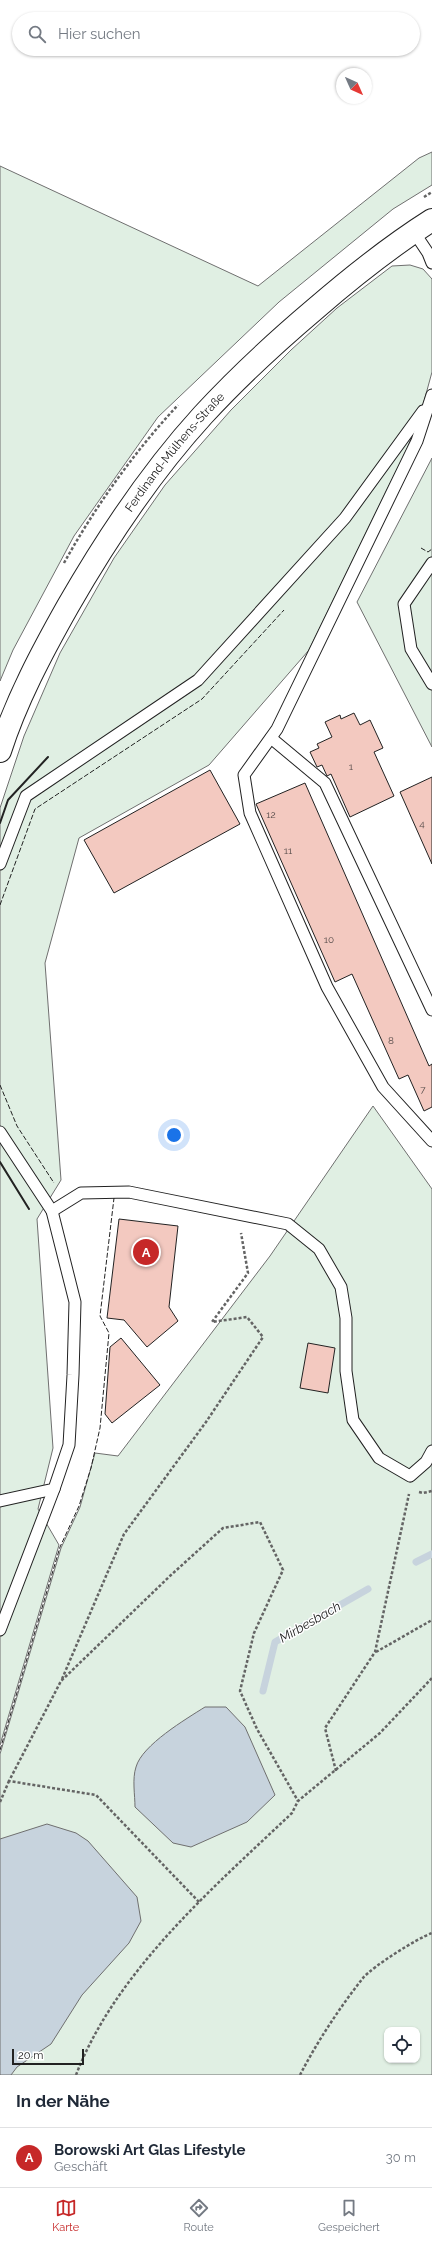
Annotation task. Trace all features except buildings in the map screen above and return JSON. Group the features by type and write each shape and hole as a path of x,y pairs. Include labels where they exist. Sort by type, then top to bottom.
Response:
{"main road":[{"name":"Ferdinand-Mülhens-Straße","path":"0,751 23,694 48,642 96,557 154,475 203,415 265,352 337,290 432,220"}],"lane":[{"path":"414,232 428,253 432,263"},
{"path":"431,398 417,441 277,729 244,775 250,813 324,980 383,1087 432,1141"},
{"path":"0,864 26,796 198,680 345,518 431,398"},
{"path":"432,563 404,604 411,649 432,684"},
{"path":"271,738 325,783 432,1010"},
{"path":"0,1132 52,1211 74,1302 69,1445 54,1489 0,1630"},
{"path":"52,1211 81,1193 129,1192 237,1212 288,1224 319,1249 341,1287 346,1318 346,1371 353,1420 379,1458 410,1476 426,1462 432,1451"},
{"path":"0,1501 54,1489"}],"path":[{"path":"0,1802 61,1681 124,1534 206,1422 262,1337 247,1317 212,1322 248,1273 237,1212"},
{"path":"336,1771 325,1728 375,1652 410,1488 410,1476"},
{"path":"61,1681 170,1575 223,1528 260,1522 283,1570 254,1633 240,1692 257,1728 298,1801"},
{"path":"375,1652 432,1620"},
{"path":"76,2075 87,2046 126,1984 199,1902 292,1813 298,1801 380,1733 432,1678"},
{"path":"9,1782 96,1794 199,1902"},
{"path":"300,2075 330,2026 364,1976 419,1937 432,1932"}],"green space":[{"path":"432,152 432,185 393,209 279,302 158,417 74,536 13,650 0,681 0,166 258,286 419,158"},
{"path":"410,265 423,269 432,279 432,372 423,405 407,449 309,650 209,765 79,838 45,963 61,1180 37,1219 53,1448 38,1509 59,1545 0,1745 0,808 24,736 60,653 114,558 165,485 231,410 291,350 337,308 392,266"},
{"path":"432,458 432,747 357,602"},
{"path":"373,1106 432,1189 432,2075 0,2075 0,1754 61,1548 80,1507 95,1453 118,1456 270,1256"}],"shaded area":[{"path":"205,1707 226,1707 245,1727 275,1795 247,1822 191,1847 173,1843 135,1807 134,1777 136,1767 140,1759 155,1742 187,1718"},
{"path":"47,1824 76,1833 88,1841 137,1897 141,1921 129,1943 82,1995 51,2044 17,2067 11,2075 0,2075 0,1839"}],"waterway":[{"name":"Mirbesbach","path":"416,1562 432,1554"},
{"name":"Mirbesbach","path":"263,1691 275,1642 368,1589"}],"fence":[{"path":"421,548 428,552 432,549"},
{"path":"0,905 35,809 202,699 284,610"},
{"path":"0,1085 17,1126 54,1183"},
{"path":"0,1750 60,1547 79,1506 91,1468 100,1428 109,1333 100,1316 114,1198"}],"wall":[{"path":"0,823 8,800 48,757"},
{"path":"0,1162 29,1209"}],"place":[{"name":"Borowski Art Glas Lifestyle","path":"146,1252"}]}
